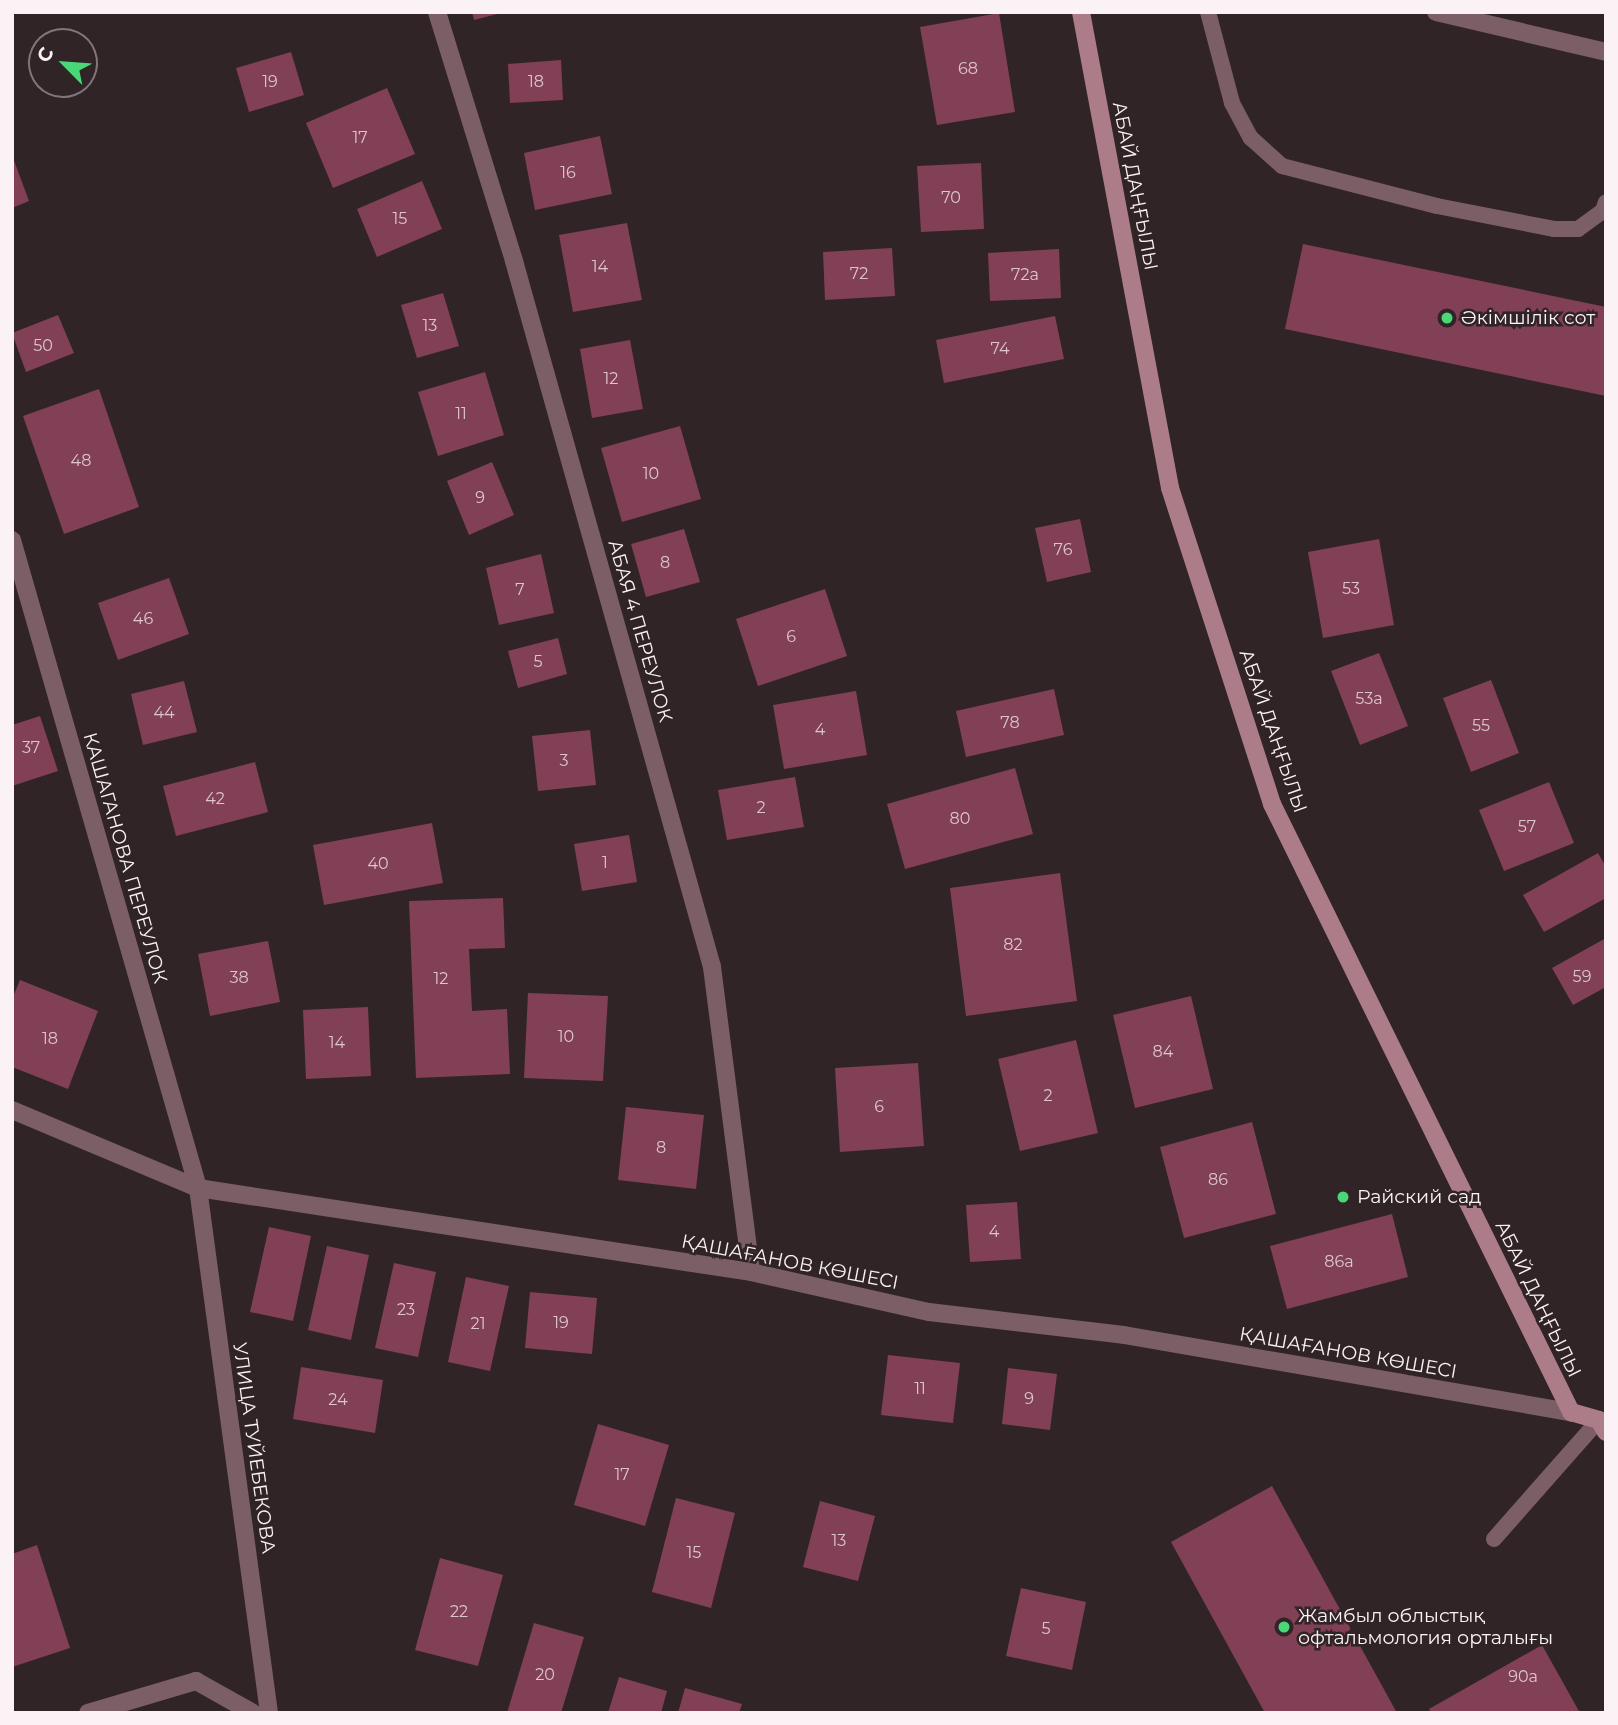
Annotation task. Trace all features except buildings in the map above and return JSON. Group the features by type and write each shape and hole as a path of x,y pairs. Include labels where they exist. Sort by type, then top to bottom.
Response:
{"main road":[{"name":"АБАЙ ДАҢҒЫЛЫ","path":"1081,12 1170,488 1272,804 1571,1412"},
{"path":"1571,1412 1603,1426"}],"street":[{"name":"АБАЯ 4 ПЕРЕУЛОК","path":"438,12 514,261 712,967 751,1272"},
{"path":"1436,12 1606,51"},
{"name":"КАШАГАНОВА ПЕРЕУЛОК","path":"12,540 198,1188"},
{"name":"ҚАШАҒАНОВ КӨШЕСІ","path":"12,1110 198,1188 751,1272 929,1312 1124,1335 1571,1412"},
{"name":"УЛИЦА ТУЙЕБЕКОВА","path":"198,1188 269,1713"},
{"path":"88,1713 196,1681 253,1713"}],"lane":[{"path":"1208,12 1232,103 1251,138 1282,166 1437,205 1554,229 1578,229 1603,211 1606,202"},
{"path":"1494,1539 1603,1426"}],"place":[{"name":"Әкімшілік сот","path":"1447,318"},
{"name":"Райский сад","path":"1343,1197"},
{"name":"Жамбыл облыстық офтальмология орталығы","path":"1284,1627"}]}
